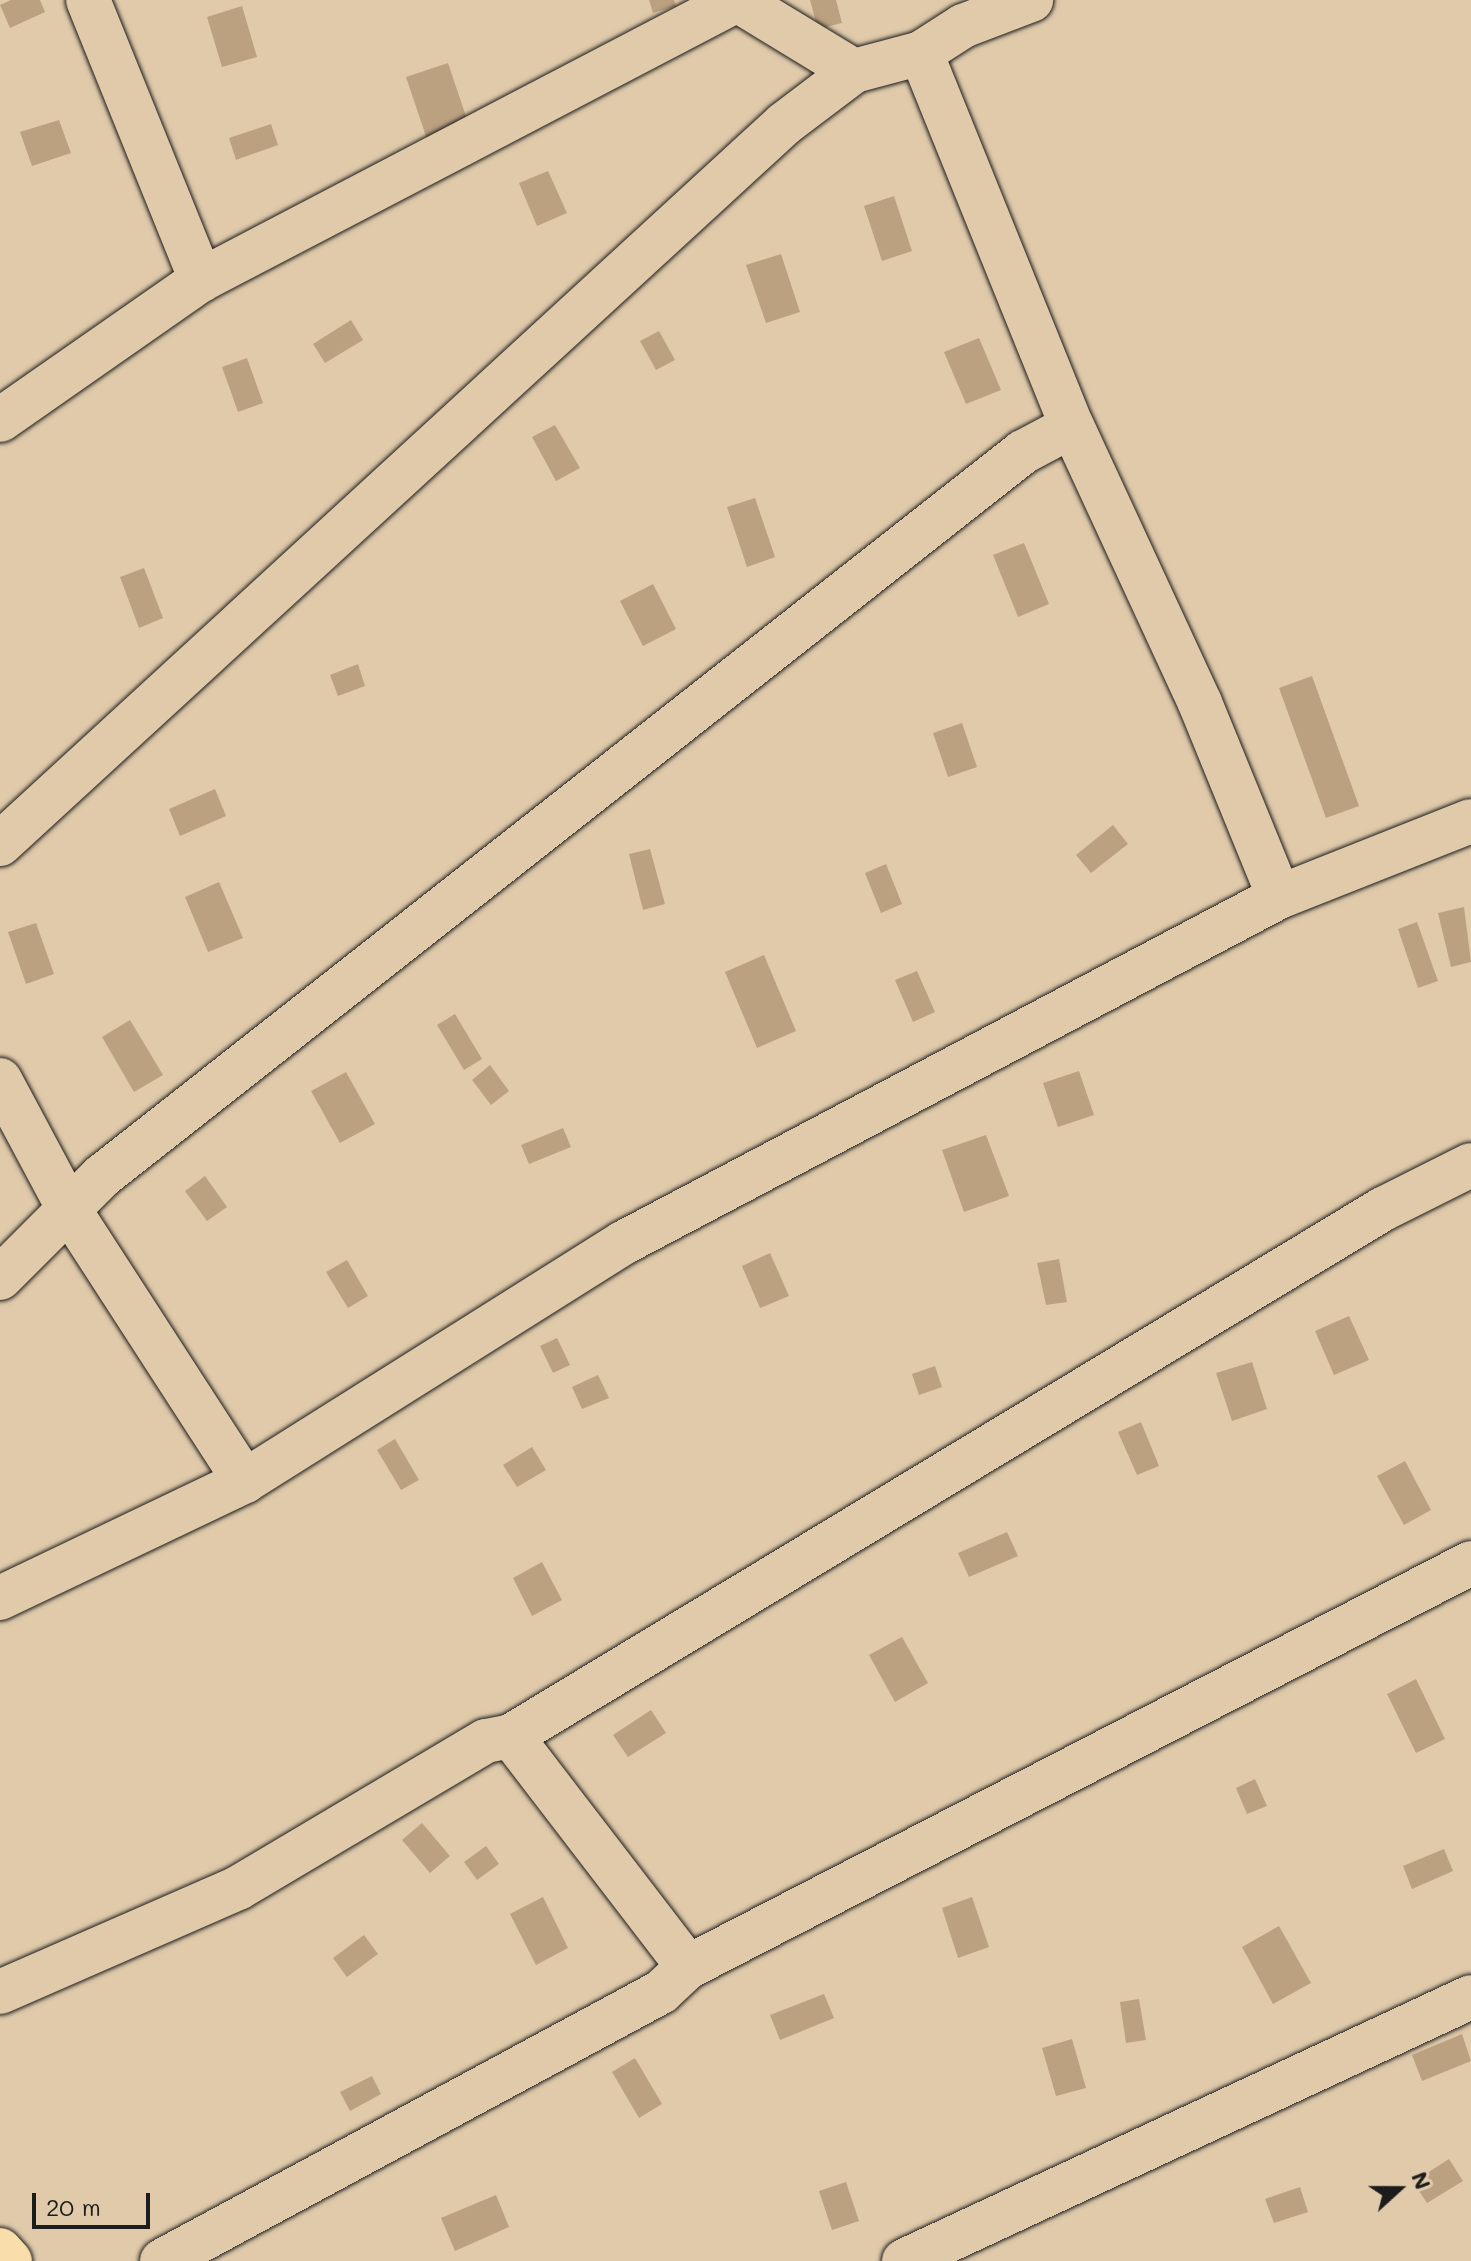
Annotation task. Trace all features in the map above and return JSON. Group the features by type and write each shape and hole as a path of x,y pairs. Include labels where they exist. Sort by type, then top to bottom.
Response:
{"highway":[{"path":"0,2250 10,2261"}],"street":[{"path":"88,0 201,280"},
{"path":"0,420 201,280 737,0 854,71"},
{"path":"0,844 784,124 854,71 921,53 963,26 1031,0"},
{"path":"921,53 1072,426 1200,703 1279,897"},
{"path":"0,1278 102,1176 998,472 1072,426"},
{"path":"0,1598 245,1481 623,1243 1279,897 1471,821"},
{"path":"0,1080 70,1211 245,1481"},
{"path":"0,1992 238,1888 486,1741 511,1736 1383,1209 1471,1165"},
{"path":"162,2261 661,1992 688,1967 1471,1563"},
{"path":"511,1736 688,1967"},
{"path":"904,2261 1471,1997"}],"building":[{"path":"11,0 40,0 45,12 10,28 0,5"},
{"path":"649,0 674,0 676,6 653,13"},
{"path":"810,0 836,0 842,23 818,29"},
{"path":"242,6 257,57 222,67 207,17"},
{"path":"448,63 472,134 430,148 406,77"},
{"path":"59,120 71,153 32,166 20,132"},
{"path":"271,124 278,145 236,160 229,138"},
{"path":"548,171 567,213 537,226 519,183"},
{"path":"894,196 912,251 882,261 864,206"},
{"path":"781,254 800,312 766,323 746,265"},
{"path":"351,320 363,340 325,363 313,344"},
{"path":"659,331 675,360 656,370 640,341"},
{"path":"979,338 1001,390 966,404 944,352"},
{"path":"247,358 263,403 238,412 222,367"},
{"path":"555,425 580,468 556,481 532,437"},
{"path":"755,498 775,557 747,567 727,507"},
{"path":"1024,543 1049,604 1018,617 993,555"},
{"path":"144,568 163,618 139,628 120,577"},
{"path":"653,584 676,629 643,646 620,601"},
{"path":"358,664 365,686 338,696 330,675"},
{"path":"1312,676 1359,806 1326,818 1279,688"},
{"path":"962,723 977,767 948,777 933,733"},
{"path":"215,789 226,816 180,836 169,809"},
{"path":"1113,825 1128,844 1091,873 1076,855"},
{"path":"650,849 665,904 643,910 629,854"},
{"path":"886,864 902,904 881,913 865,873"},
{"path":"219,882 243,938 208,952 185,897"},
{"path":"1464,907 1471,962 1451,967 1438,913"},
{"path":"1417,922 1438,981 1418,988 1398,929"},
{"path":"36,923 54,974 26,984 8,932"},
{"path":"764,955 796,1031 757,1048 725,972"},
{"path":"917,971 935,1012 913,1022 895,980"},
{"path":"455,1014 482,1059 464,1070 437,1025"},
{"path":"130,1020 163,1075 134,1092 102,1037"},
{"path":"490,1065 509,1091 491,1105 472,1080"},
{"path":"1079,1071 1094,1115 1058,1127 1043,1083"},
{"path":"346,1072 375,1124 340,1143 311,1091"},
{"path":"563,1128 571,1147 529,1164 521,1145"},
{"path":"986,1135 1009,1196 964,1212 942,1150"},
{"path":"205,1176 227,1207 207,1221 185,1191"},
{"path":"770,1253 789,1296 760,1308 742,1266"},
{"path":"1059,1259 1067,1302 1046,1305 1037,1263"},
{"path":"347,1260 368,1296 348,1308 326,1272"},
{"path":"1349,1316 1369,1360 1334,1375 1315,1331"},
{"path":"557,1338 570,1365 553,1373 540,1346"},
{"path":"1252,1362 1267,1409 1232,1421 1216,1373"},
{"path":"935,1366 942,1387 919,1395 912,1374"},
{"path":"598,1375 609,1398 582,1409 572,1387"},
{"path":"1141,1422 1159,1466 1137,1475 1118,1432"},
{"path":"395,1439 419,1480 401,1490 377,1450"},
{"path":"532,1447 546,1470 517,1487 503,1465"},
{"path":"1405,1461 1431,1510 1404,1525 1377,1476"},
{"path":"1007,1532 1018,1556 969,1577 958,1553"},
{"path":"542,1562 562,1600 532,1616 513,1578"},
{"path":"902,1637 928,1683 895,1702 869,1655"},
{"path":"1416,1679 1445,1739 1416,1753 1387,1694"},
{"path":"651,1710 666,1733 628,1757 613,1735"},
{"path":"1255,1779 1267,1806 1247,1814 1236,1788"},
{"path":"422,1823 450,1856 430,1873 402,1840"},
{"path":"486,1846 499,1864 477,1880 464,1862"},
{"path":"1444,1849 1453,1871 1412,1889 1403,1866"},
{"path":"543,1897 568,1948 536,1965 510,1914"},
{"path":"972,1897 989,1947 958,1958 942,1908"},
{"path":"1279,1926 1311,1983 1273,2004 1242,1947"},
{"path":"364,1935 378,1954 347,1977 333,1958"},
{"path":"824,1994 834,2018 780,2040 770,2015"},
{"path":"1139,1999 1146,2040 1126,2043 1120,2002"},
{"path":"1462,2034 1471,2061 1422,2081 1412,2055"},
{"path":"1072,2039 1086,2088 1056,2096 1042,2048"},
{"path":"635,2058 662,2104 639,2118 612,2072"},
{"path":"372,2076 381,2094 350,2111 340,2092"},
{"path":"1449,2159 1463,2181 1427,2203 1413,2182"},
{"path":"846,2182 859,2221 832,2230 819,2191"},
{"path":"1300,2187 1308,2212 1274,2223 1265,2199"},
{"path":"496,2195 509,2227 455,2251 441,2218"}]}
